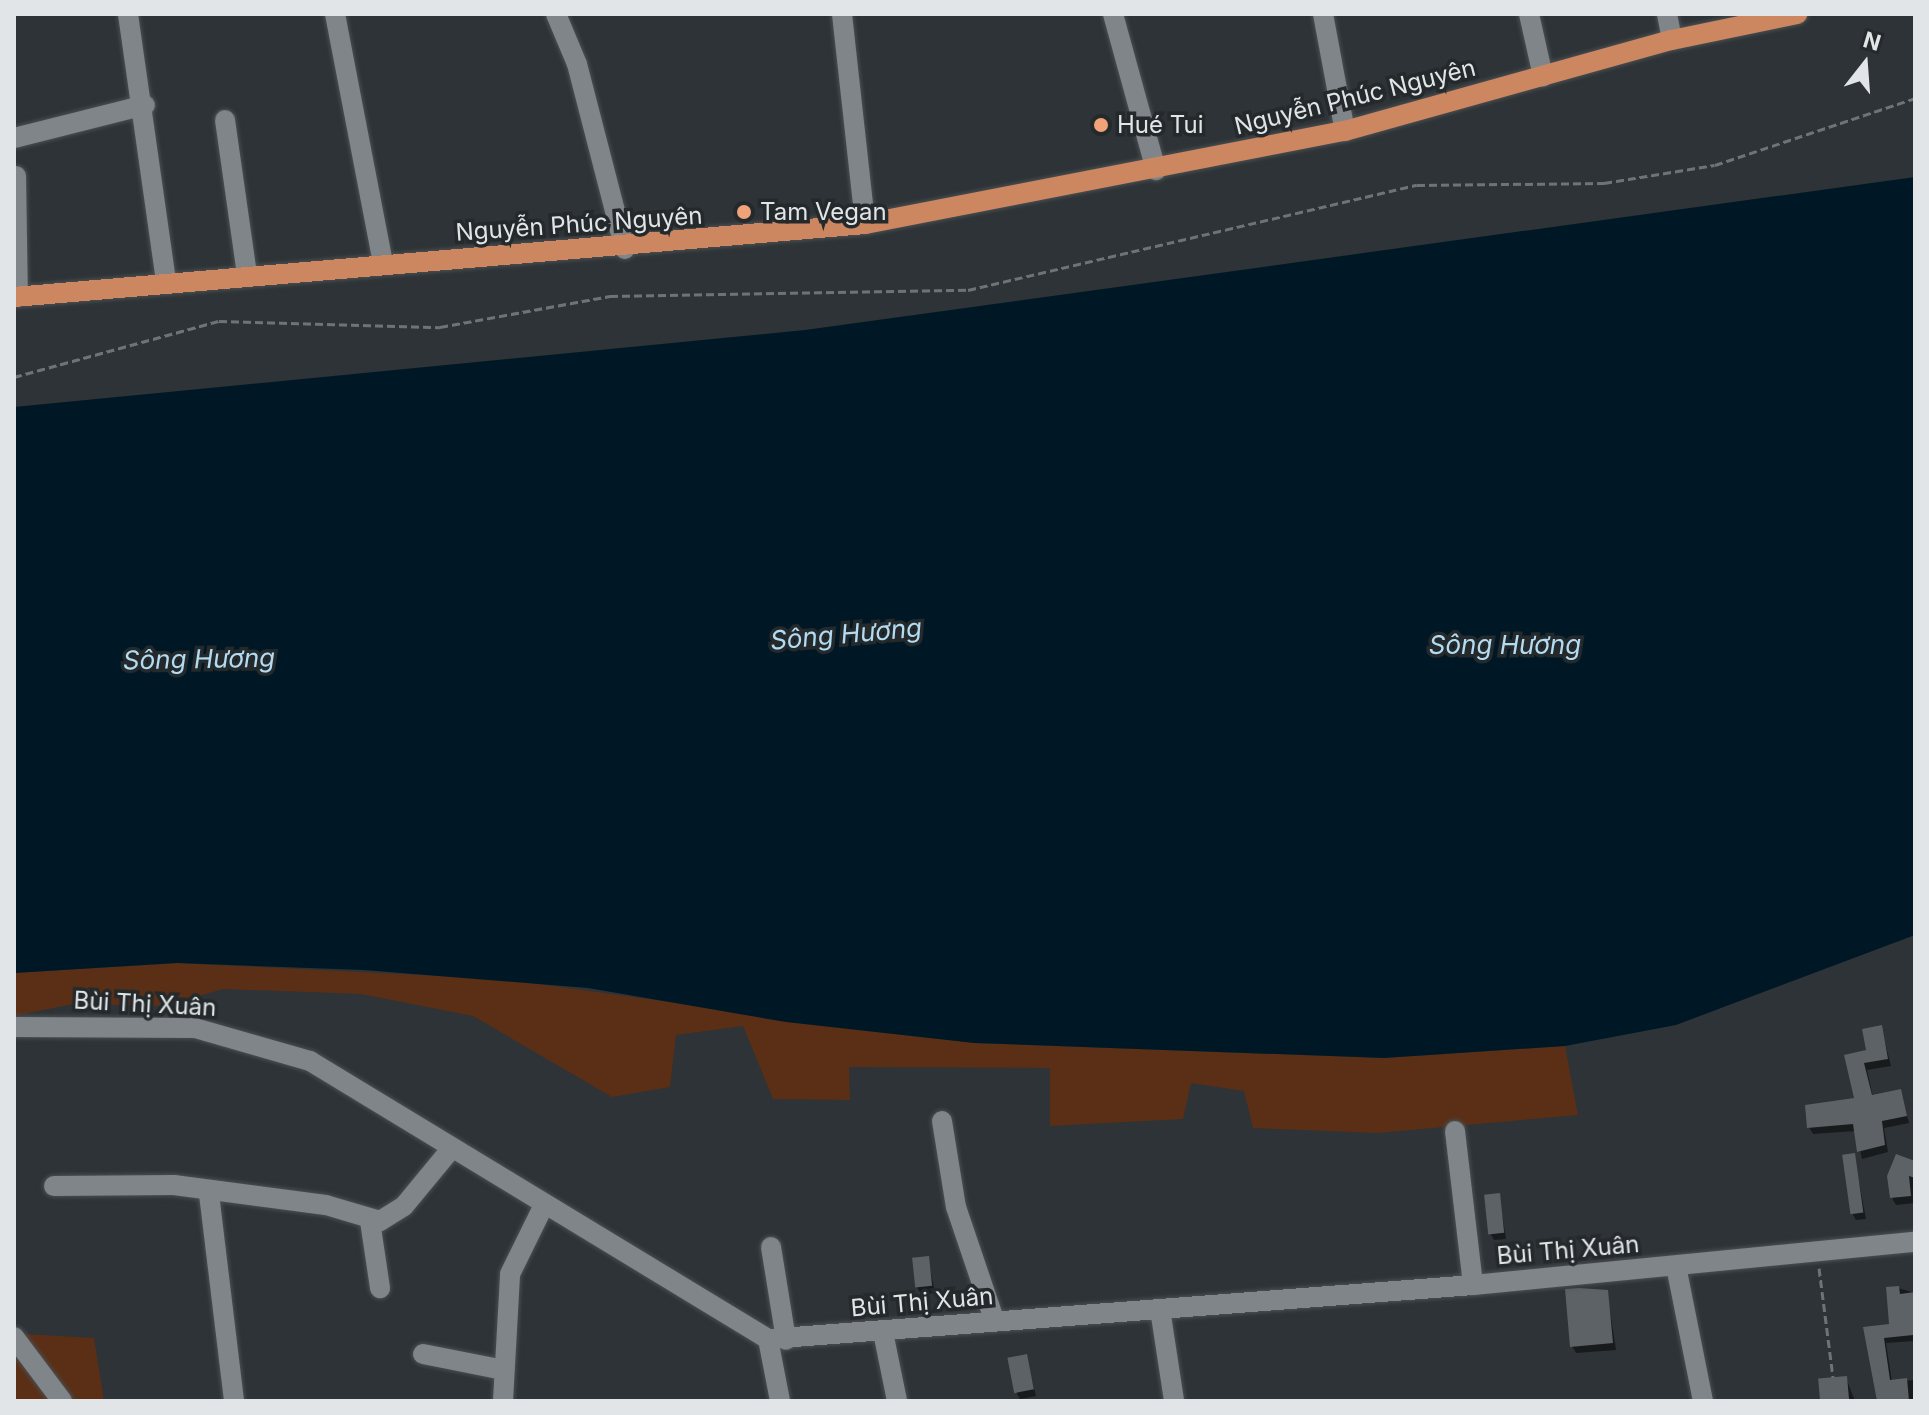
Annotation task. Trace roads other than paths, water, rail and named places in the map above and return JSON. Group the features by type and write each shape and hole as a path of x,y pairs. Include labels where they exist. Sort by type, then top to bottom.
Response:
{"main road":[{"name":"Nguyễn Phúc Nguyên","path":"16,297 166,280 625,249 865,224 1345,131 1672,40 1797,14"}],"street":[{"path":"128,14 145,105 166,280"},
{"path":"335,14 383,264"},
{"path":"556,14 577,64 625,249"},
{"path":"842,14 865,224"},
{"path":"1113,14 1156,170"},
{"path":"1323,14 1345,131"},
{"path":"1529,14 1543,76"},
{"path":"1667,14 1672,40"},
{"path":"14,138 145,105"},
{"path":"225,120 247,275"},
{"path":"16,176 16,297"},
{"name":"Bùi Thị Xuân","path":"14,1027 113,1023 255,1041 310,1061 544,1205 777,1339 1473,1285 1915,1242"},
{"path":"942,1121 956,1207 995,1322"},
{"path":"1455,1131 1473,1285"},
{"path":"54,1186 155,1183 209,1194 326,1205 370,1221 404,1206 452,1148"},
{"path":"209,1194 234,1401"},
{"path":"503,1401 510,1274 544,1205"},
{"path":"370,1221 380,1288"},
{"path":"771,1247 780,1401"},
{"path":"1676,1266 1703,1401"},
{"path":"1160,1309 1174,1401"},
{"path":"883,1332 897,1401"},
{"path":"14,1337 62,1401"},
{"path":"423,1354 504,1370"}],"water":[{"name":"Sông Hương","path":"1915,177 1915,935 1676,1025 1565,1046 1384,1058 974,1043 786,1022 588,988 364,970 177,963 14,973 14,407 805,330"}],"place":[{"name":"Hué Tui","path":"1101,125"},
{"name":"Tam Vegan","path":"744,212"}]}
